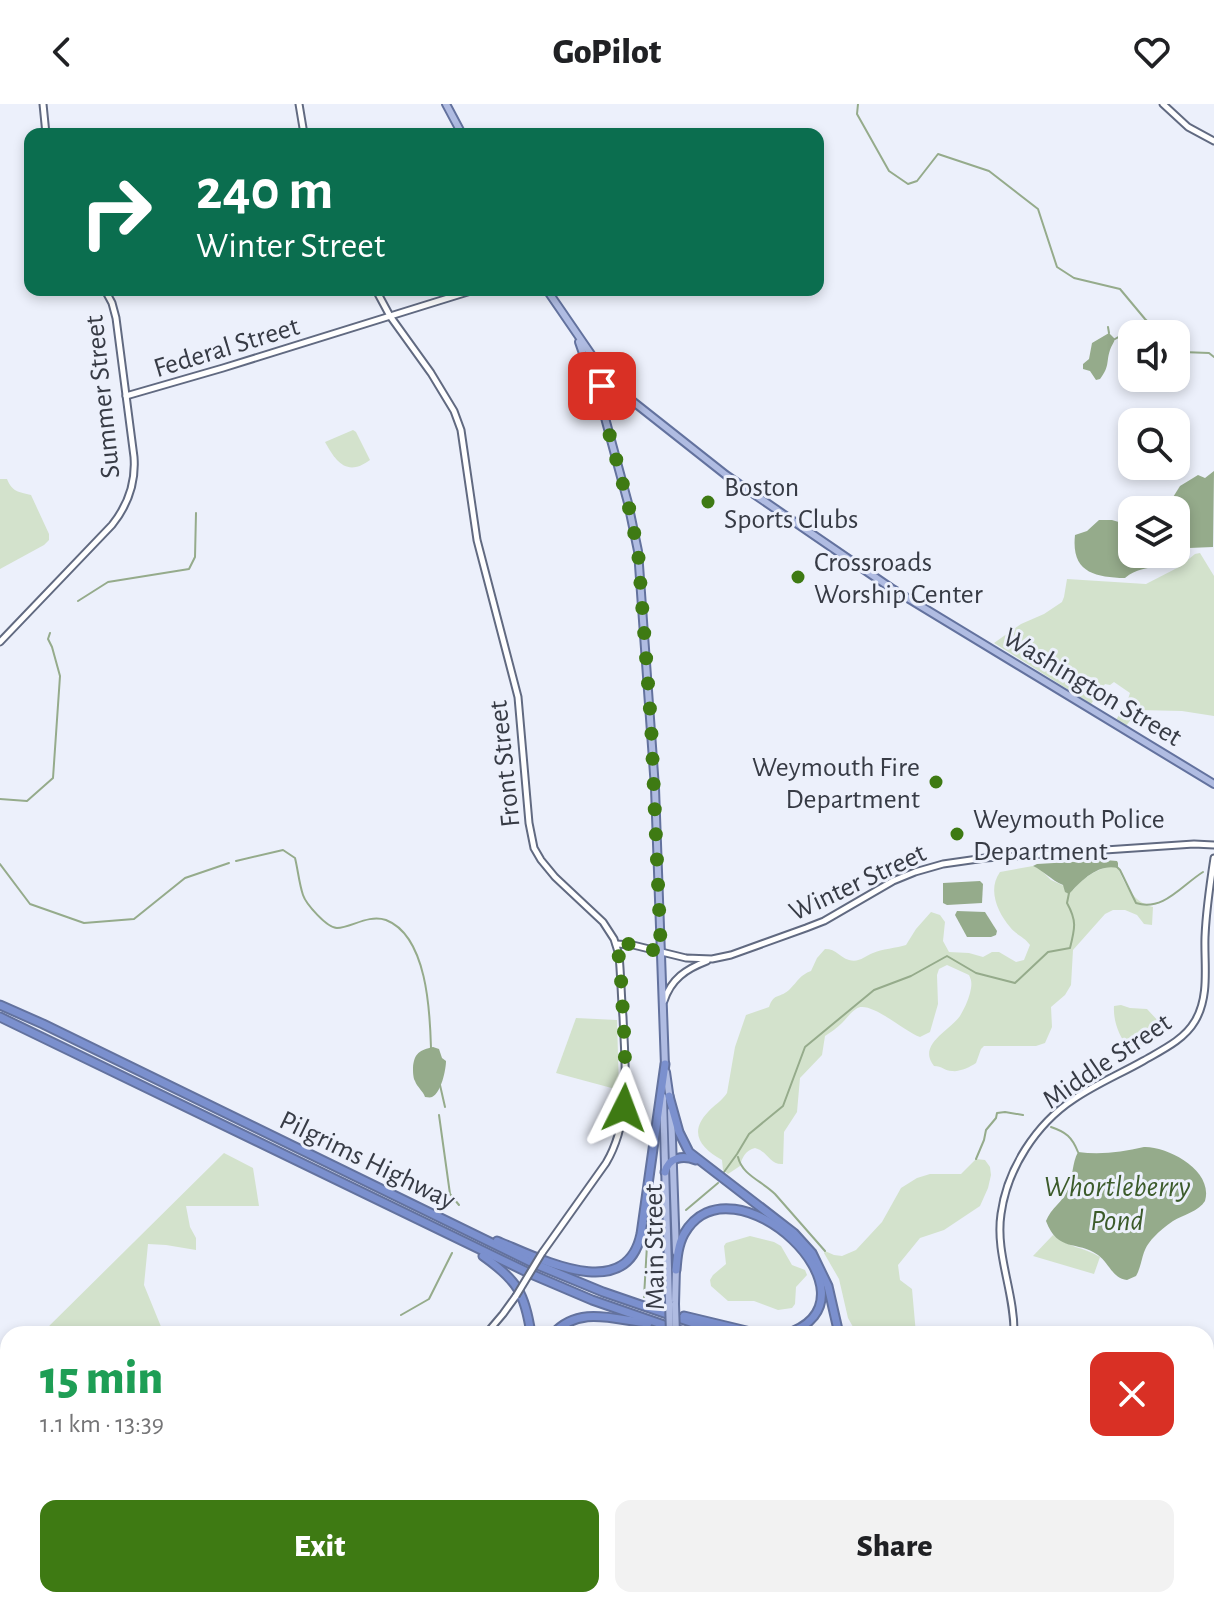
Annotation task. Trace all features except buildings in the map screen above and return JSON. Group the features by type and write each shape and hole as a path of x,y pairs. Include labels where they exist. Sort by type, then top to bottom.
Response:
{"highway":[{"name":"Pilgrims Highway","path":"0,1005 535,1264 627,1301 701,1326"},
{"name":"Pilgrims Highway","path":"0,1017 554,1284 666,1326"},
{"path":"445,1221 575,1269 604,1273 623,1266 633,1256 640,1238 665,1064"},
{"path":"669,1096 681,1138 689,1152 786,1226 806,1246 827,1282 837,1326"},
{"path":"665,1172 673,1159 689,1157 701,1163"},
{"path":"676,1270 683,1234 702,1216 736,1209 768,1221 803,1251 816,1271 820,1297 814,1314 803,1326"},
{"path":"440,1231 486,1258 510,1278 524,1299 529,1326"},
{"path":"627,1301 727,1326"},
{"path":"563,1326 588,1315 663,1325"}],"main road":[{"path":"446,104 459,128"},
{"name":"Washington Street","path":"551,296 605,373 645,413 710,463 916,604 1214,784"},
{"path":"574,331 601,403"},
{"path":"596,389 597,380 605,373"},
{"name":"Main Street","path":"605,373 601,403 638,551 652,743 665,1064 665,1172 675,1326"},
{"name":"Main Street","path":"665,1064 673,1159 676,1270 671,1326"}],"street":[{"path":"43,104 45,128"},
{"path":"299,104 303,128"},
{"path":"1163,104 1188,127 1214,141"},
{"name":"Summer Street","path":"0,642 112,525 124,508 131,490 134,466 126,396 116,318 108,296"},
{"name":"Front Street","path":"379,296 431,373 454,411 461,430 477,540 520,710 529,823 534,848 555,877 603,922 616,944 620,962 626,1068 622,1118 613,1149 493,1326"},
{"name":"Federal Street","path":"126,396 455,296"},
{"name":"Winter Street","path":"616,944 629,944 692,959 712,959 824,921 893,881 943,864 1001,856 1214,845"},
{"name":"Middle Street","path":"1014,1326 1000,1230 1003,1201 1011,1178 1033,1138 1056,1112 1087,1090 1173,1044 1194,1023 1203,998 1214,858"},
{"path":"663,1005 669,988 679,976 712,959"}],"shaded area":[{"path":"353,430 370,460 349,467 333,456 325,442"},
{"path":"0,479 7,479 14,489 31,495 49,540 0,569"},
{"path":"1200,553 1214,576 1214,716 1182,711 1138,710 1126,726 1116,720 1130,693 1114,682 1105,684 1091,704 994,643 1062,602 1067,579 1146,584 1177,568 1190,568 1190,558"},
{"path":"1033,866 1051,880 1073,890 1091,874 1113,866 1118,868 1135,897 1153,907 1152,925 1144,924 1137,915 1125,910 1105,914 1073,950 1071,985 1051,1007 1052,1027 1045,1043 1036,1046 984,1046 976,1063 958,1071 934,1066 929,1051 936,1039 960,1016 971,988 969,975 947,965 939,969 937,975 938,1004 930,1032 920,1037 869,1008 856,1009 825,1036 822,1055 800,1078 797,1112 784,1132 783,1164 778,1164 755,1148 745,1154 740,1166 728,1174 723,1170 722,1160 703,1145 698,1133 702,1120 727,1093 735,1047 746,1015 769,1007 775,997 811,971 825,949 856,961 876,952 906,945 931,912 940,915 945,922 943,941 949,952 983,957 999,952 1016,962 1024,960 1030,945 1012,930 1002,915 994,886 1000,872"},
{"path":"1114,1006 1147,1009 1165,1033 1146,1046 1139,1044 1129,1047 1120,1034 1115,1017"},
{"path":"576,1018 617,1020 619,1090 556,1073"},
{"path":"224,1153 253,1168 259,1206 186,1206 190,1227 196,1238 196,1250 148,1244 144,1285 161,1326 49,1326"},
{"path":"976,1159 985,1160 990,1167 988,1188 980,1206 944,1230 920,1238 898,1265 900,1280 912,1289 915,1326 852,1326 839,1279 825,1251 842,1256 856,1250 882,1222 901,1188 917,1178 930,1174 961,1174"},
{"name":"Whortleberry Pond","path":"1053,1235 1100,1257 1094,1274 1033,1256"},
{"path":"750,1236 781,1246 792,1265 805,1270 807,1275 796,1287 792,1308 778,1310 754,1301 728,1301 711,1286 713,1275 726,1264 726,1243"}],"water":[{"path":"1109,333 1115,339 1105,371 1096,380 1090,371 1083,369 1083,364 1089,359 1092,343"},
{"path":"1214,471 1213,547 1190,548 1190,496 1174,496 1180,486 1198,475 1205,478"},
{"path":"1099,520 1118,522 1118,568 1147,568 1125,578 1095,574 1081,565 1077,557 1075,535 1087,531"},
{"path":"1117,861 1118,868 1097,871 1069,894 1063,885 1033,866 1037,864"},
{"path":"980,881 983,884 982,903 943,903 943,883"},
{"path":"957,911 985,912 997,931 996,935 967,937 955,915"},
{"path":"433,1047 439,1049 446,1061 445,1070 438,1091 432,1097 425,1097 414,1080 414,1063 418,1053"},
{"name":"Whortleberry Pond","path":"1144,1147 1176,1155 1196,1170 1206,1190 1205,1201 1156,1235 1146,1247 1136,1276 1127,1280 1114,1274 1098,1255 1056,1238 1046,1221 1068,1189 1078,1152 1111,1152"}],"waterway":[{"path":"858,104 857,114 889,171 908,184 917,181 938,154 989,171 1038,209 1057,267 1074,278 1120,289 1146,320"},
{"path":"1108,327 1109,333"},
{"path":"1190,352 1209,353 1214,357"},
{"path":"78,601 108,582 189,569 195,557 196,513"},
{"path":"0,799 27,801 53,778 60,676 48,639 50,633"},
{"path":"236,861 283,850 295,858 305,899 328,924 337,928 379,919 400,929 410,942 424,976 431,1048"},
{"path":"0,864 30,904 84,923 134,919 185,878 229,863"},
{"path":"1117,867 1136,903 1146,905 1164,901 1203,872"},
{"path":"724,1172 749,1134 783,1106 805,1047 874,990 911,976 947,956 976,973 1015,983 1048,952 1070,948 1074,925 1067,903 1069,893"},
{"path":"440,1085 445,1107"},
{"path":"976,1159 986,1130 997,1113 1023,1115"},
{"path":"439,1115 450,1194 459,1205"},
{"path":"1051,1127 1068,1136 1078,1152"},
{"path":"738,1157 744,1169 775,1194 825,1251"},
{"path":"686,1210 718,1183"},
{"path":"644,1297 647,1245 661,1232"},
{"path":"401,1315 429,1299 452,1253"}],"place":[{"name":"Boston Sports Clubs","path":"708,502"},
{"name":"Crossroads Worship Center","path":"798,577"},
{"name":"Weymouth Fire Department","path":"936,782"},
{"name":"Weymouth Police Department","path":"957,834"}],"route":[{"path":"602,386 601,403 618,459 638,551 651,723 660,915 661,952 616,944 620,962 626,1068 624,1108"}]}
